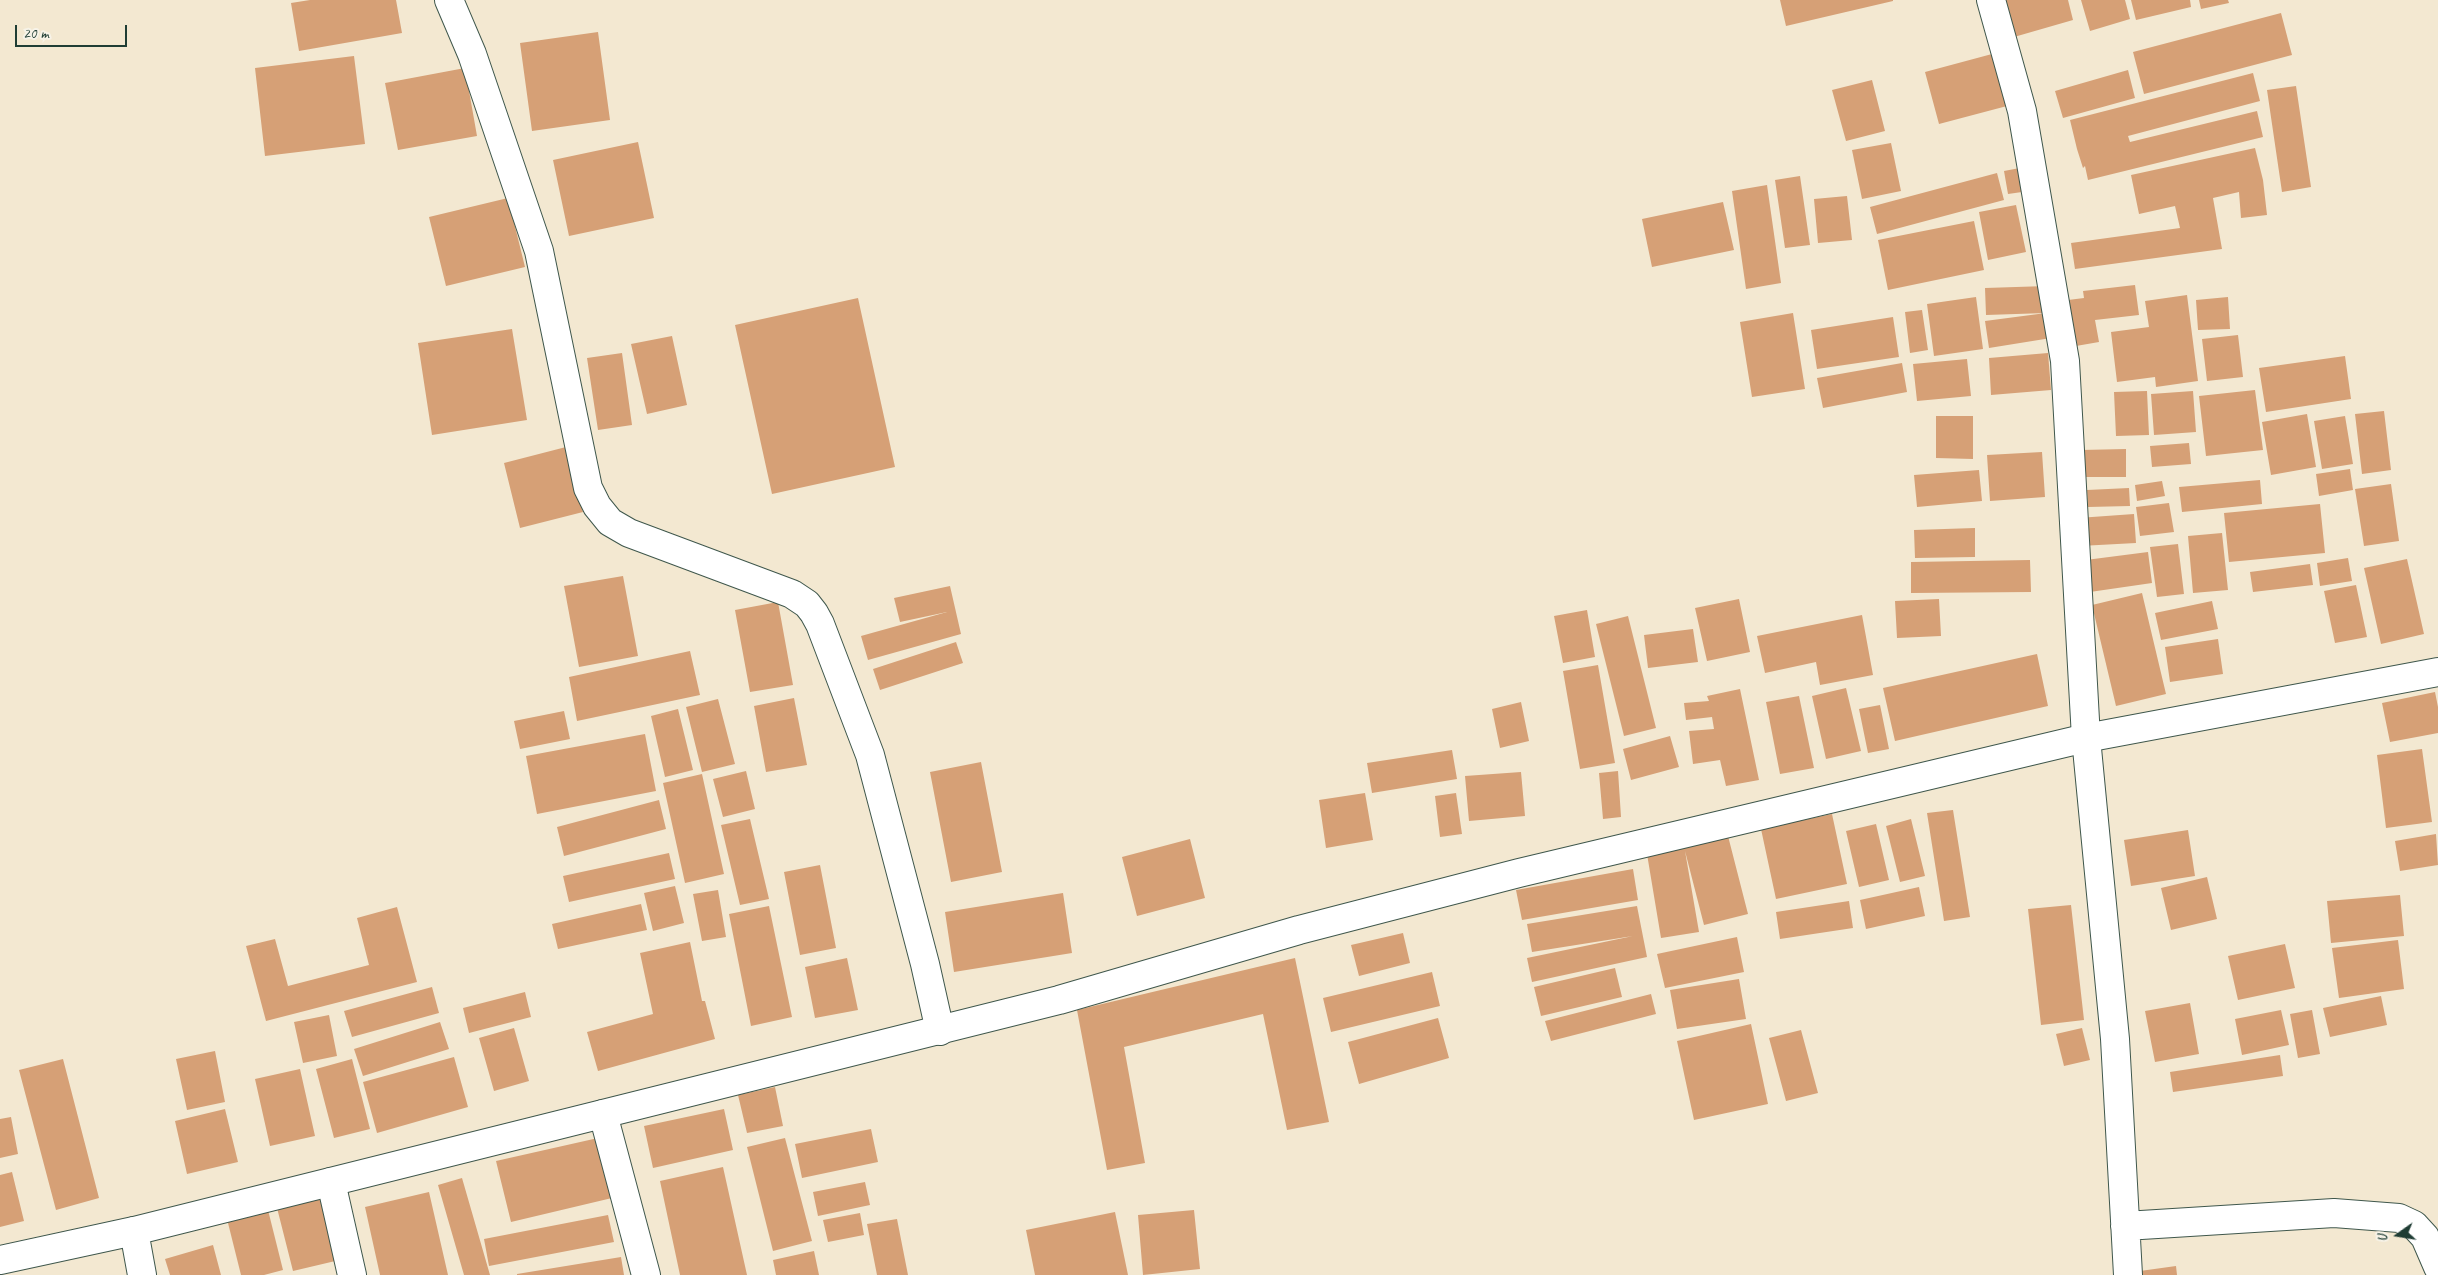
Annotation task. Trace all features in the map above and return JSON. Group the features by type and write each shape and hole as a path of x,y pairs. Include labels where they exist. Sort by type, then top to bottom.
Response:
{"street":[{"path":"449,0 472,54 538,251 588,488 597,506 610,522 629,533 792,594 807,604 814,612 870,755 925,964 940,1031"},
{"path":"1991,0 2022,111 2065,361 2086,738 2115,1039 2128,1275"},
{"path":"0,1260 134,1231 940,1031 1059,1000 1299,930 1519,872 2086,738 2438,672"},
{"path":"603,1114 646,1275"},
{"path":"331,1182 352,1275"},
{"path":"2125,1226 2334,1213 2399,1218 2414,1225 2425,1237 2438,1267"},
{"path":"134,1231 142,1275"}],"building":[{"path":"310,0 396,0 402,33 299,51 291,3"},
{"path":"1780,0 1893,0 1893,1 1786,26"},
{"path":"2005,0 2068,0 2073,20 2014,37"},
{"path":"2081,0 2125,0 2130,19 2090,31"},
{"path":"2131,0 2190,0 2191,7 2136,20"},
{"path":"2199,0 2228,0 2229,3 2201,9"},
{"path":"2281,13 2292,55 2144,94 2133,52"},
{"path":"598,32 610,120 532,131 520,43"},
{"path":"1992,54 2007,106 1939,124 1925,72"},
{"path":"354,56 365,144 265,156 255,68"},
{"path":"465,68 477,136 398,150 385,83"},
{"path":"2128,70 2135,98 2063,118 2055,91"},
{"path":"2253,73 2260,101 2128,136 2130,142 2257,111 2263,137 2088,180 2085,166 2083,168 2077,149 2070,120"},
{"path":"1872,80 1885,131 1846,141 1832,90"},
{"path":"2296,86 2311,187 2282,192 2267,90"},
{"path":"638,142 654,218 569,236 553,160"},
{"path":"1891,143 1901,191 1862,199 1852,150"},
{"path":"2255,148 2263,180 2267,215 2241,218 2239,192 2213,198 2222,249 2075,269 2071,243 2180,228 2175,206 2139,214 2131,175"},
{"path":"2025,167 2029,191 2008,194 2004,171"},
{"path":"1997,173 2004,200 1877,234 1870,207"},
{"path":"1800,176 1810,245 1785,248 1775,180"},
{"path":"1767,185 1781,283 1746,289 1732,191"},
{"path":"1847,196 1852,240 1818,243 1814,199"},
{"path":"508,198 525,267 446,286 429,217"},
{"path":"1723,202 1734,250 1652,267 1642,219"},
{"path":"2016,205 2026,252 1988,260 1979,212"},
{"path":"1974,221 1984,270 1888,290 1878,240"},
{"path":"2135,285 2139,315 2095,320 2099,342 2076,346 2068,300 2084,298 2083,291"},
{"path":"2047,286 2051,338 1989,348 1985,321 2046,313 1986,315 1985,288"},
{"path":"2187,295 2198,381 2156,387 2155,377 2117,382 2111,332 2149,327 2145,301"},
{"path":"1976,297 1983,349 1934,356 1927,304"},
{"path":"2228,297 2230,329 2198,330 2196,300"},
{"path":"858,298 895,467 772,494 735,325"},
{"path":"1922,310 1928,350 1910,353 1905,312"},
{"path":"1793,313 1805,389 1752,397 1740,322"},
{"path":"1893,317 1899,357 1817,369 1811,330"},
{"path":"512,329 527,420 432,435 418,343"},
{"path":"2238,335 2243,377 2207,381 2202,339"},
{"path":"672,336 687,405 647,414 631,344"},
{"path":"622,353 632,425 598,430 587,358"},
{"path":"2048,353 2051,390 1991,395 1989,358"},
{"path":"2345,356 2351,399 2266,412 2259,368"},
{"path":"1967,359 1971,396 1917,401 1913,364"},
{"path":"1902,363 1907,392 1823,408 1817,378"},
{"path":"2255,390 2263,450 2206,456 2199,396"},
{"path":"2147,391 2149,435 2116,436 2114,392"},
{"path":"2193,391 2196,432 2154,435 2151,394"},
{"path":"2384,411 2391,470 2362,474 2355,414"},
{"path":"2307,414 2316,467 2271,475 2262,422"},
{"path":"1936,416 1973,416 1973,459 1936,458"},
{"path":"2345,416 2353,464 2322,469 2314,421"},
{"path":"2189,443 2191,464 2152,467 2150,446"},
{"path":"566,447 583,512 520,528 504,463"},
{"path":"2126,449 2126,477 2081,477 2081,450"},
{"path":"2042,452 2045,497 1990,501 1987,455"},
{"path":"2350,469 2353,490 2319,496 2316,474"},
{"path":"1979,470 1982,501 1917,507 1914,475"},
{"path":"2260,480 2262,504 2182,512 2179,487"},
{"path":"2162,481 2165,496 2137,501 2135,485"},
{"path":"2391,484 2399,541 2364,546 2355,489"},
{"path":"2129,488 2130,506 2088,507 2087,490"},
{"path":"2169,503 2174,532 2140,536 2136,507"},
{"path":"2320,504 2325,553 2229,562 2224,513"},
{"path":"2134,514 2136,543 2080,546 2078,518"},
{"path":"1975,528 1975,557 1915,558 1914,530"},
{"path":"2222,533 2228,590 2193,593 2188,536"},
{"path":"2178,544 2184,594 2157,597 2150,547"},
{"path":"2148,552 2152,583 2083,593 2078,561"},
{"path":"2348,558 2352,581 2320,586 2317,563"},
{"path":"2407,559 2424,634 2381,644 2364,568"},
{"path":"2030,560 2031,592 1911,593 1911,562"},
{"path":"2310,564 2313,585 2253,592 2250,572"},
{"path":"623,576 638,656 579,667 564,586"},
{"path":"2356,585 2367,637 2335,643 2324,591"},
{"path":"950,586 961,634 868,660 861,636 947,612 900,622 894,598"},
{"path":"2142,593 2166,694 2116,706 2092,605"},
{"path":"1739,599 1750,652 1707,661 1695,608"},
{"path":"1939,599 1941,636 1897,638 1895,601"},
{"path":"2212,601 2218,629 2161,640 2155,613"},
{"path":"778,602 793,685 750,692 735,610"},
{"path":"1587,610 1595,657 1563,663 1554,616"},
{"path":"1862,615 1873,675 1820,685 1816,662 1765,673 1757,636"},
{"path":"1628,616 1656,728 1624,736 1596,624"},
{"path":"1693,629 1698,662 1648,668 1644,635"},
{"path":"2218,639 2223,674 2170,682 2165,647"},
{"path":"956,642 963,663 880,690 873,669"},
{"path":"690,651 700,695 577,721 569,677"},
{"path":"2037,654 2048,706 1895,741 1883,688"},
{"path":"1598,665 1615,763 1580,769 1563,671"},
{"path":"1846,688 1861,751 1826,759 1812,696"},
{"path":"1740,689 1759,780 1726,786 1720,760 1693,764 1689,731 1714,729 1712,717 1686,720 1684,703 1709,701 1707,696"},
{"path":"2435,692 2438,707 2438,733 2390,742 2382,703"},
{"path":"1799,696 1814,768 1780,774 1766,702"},
{"path":"794,698 807,765 766,772 754,706"},
{"path":"718,699 735,764 702,772 686,707"},
{"path":"1521,702 1529,741 1500,748 1492,709"},
{"path":"1880,705 1889,749 1868,753 1859,709"},
{"path":"678,709 693,770 665,777 651,716"},
{"path":"564,711 570,739 520,749 514,721"},
{"path":"645,734 656,791 537,814 526,756"},
{"path":"1670,736 1679,767 1631,780 1623,749"},
{"path":"2422,749 2432,822 2386,828 2377,755"},
{"path":"1452,750 1457,779 1372,793 1367,763"},
{"path":"981,762 1002,872 951,882 930,772"},
{"path":"746,771 755,809 723,817 713,779"},
{"path":"1618,771 1621,817 1603,819 1599,773"},
{"path":"1521,772 1525,816 1469,821 1465,776"},
{"path":"702,774 724,874 685,883 663,783"},
{"path":"1365,793 1373,840 1326,848 1319,800"},
{"path":"1456,793 1462,834 1440,837 1435,796"},
{"path":"659,800 666,829 564,856 557,827"},
{"path":"1953,810 1970,917 1944,921 1927,813"},
{"path":"1832,814 1847,884 1776,899 1761,829"},
{"path":"750,819 769,899 740,905 721,825"},
{"path":"1911,819 1925,876 1900,882 1886,826"},
{"path":"1876,824 1889,880 1859,887 1846,831"},
{"path":"2188,830 2195,876 2131,886 2124,840"},
{"path":"2436,834 2438,865 2400,871 2395,841"},
{"path":"1728,836 1748,914 1704,925 1685,851 1699,932 1661,938 1647,854"},
{"path":"1190,839 1205,898 1137,916 1122,857"},
{"path":"669,853 675,879 569,902 563,876"},
{"path":"820,865 836,948 800,955 784,872"},
{"path":"1633,869 1638,900 1522,920 1516,890"},
{"path":"2207,877 2217,919 2171,930 2161,888"},
{"path":"675,886 684,923 653,931 644,893"},
{"path":"1919,887 1925,916 1866,929 1860,900"},
{"path":"718,890 726,937 702,941 693,894"},
{"path":"1063,893 1072,953 954,972 945,912"},
{"path":"2400,895 2404,936 2331,943 2327,901"},
{"path":"1849,901 1853,928 1780,939 1776,912"},
{"path":"641,904 647,930 558,949 552,924"},
{"path":"2071,905 2084,1020 2041,1025 2028,909"},
{"path":"769,906 792,1017 751,1026 729,914"},
{"path":"1637,906 1647,957 1532,982 1527,958 1633,936 1532,952 1527,924"},
{"path":"397,907 417,982 266,1021 246,946 275,939 288,986 369,965 357,918"},
{"path":"1403,933 1410,963 1359,976 1351,945"},
{"path":"1737,937 1744,972 1665,988 1657,954"},
{"path":"2398,940 2404,989 2339,998 2332,948"},
{"path":"690,942 702,1001 705,1001 715,1039 598,1071 587,1032 653,1014 640,953"},
{"path":"2285,944 2295,988 2238,1000 2228,956"},
{"path":"847,958 858,1010 815,1018 805,967"},
{"path":"1295,958 1329,1122 1287,1130 1263,1014 1124,1047 1145,1163 1107,1170 1077,1010"},
{"path":"1615,968 1622,997 1541,1016 1534,987"},
{"path":"1432,972 1440,1006 1331,1032 1323,998"},
{"path":"1739,979 1746,1019 1677,1029 1670,990"},
{"path":"432,987 439,1013 352,1037 344,1011"},
{"path":"525,992 531,1017 469,1033 463,1008"},
{"path":"1651,994 1656,1014 1551,1041 1545,1021"},
{"path":"2381,996 2387,1025 2330,1037 2323,1008"},
{"path":"2190,1003 2199,1054 2155,1062 2145,1011"},
{"path":"2281,1010 2289,1045 2242,1055 2235,1019"},
{"path":"2312,1010 2320,1054 2298,1058 2290,1014"},
{"path":"329,1015 337,1056 303,1063 294,1022"},
{"path":"1438,1018 1449,1058 1359,1084 1348,1042"},
{"path":"440,1022 449,1049 363,1076 354,1049"},
{"path":"1751,1024 1768,1104 1694,1120 1677,1041"},
{"path":"514,1028 529,1081 494,1091 479,1038"},
{"path":"2082,1028 2090,1060 2064,1066 2056,1034"},
{"path":"1801,1030 1818,1093 1786,1101 1769,1038"},
{"path":"215,1051 225,1102 187,1110 176,1059"},
{"path":"2280,1055 2283,1076 2173,1092 2170,1072"},
{"path":"454,1057 468,1107 377,1133 363,1082"},
{"path":"63,1059 99,1198 56,1210 19,1070"},
{"path":"352,1059 370,1129 334,1138 316,1069"},
{"path":"300,1069 315,1136 270,1146 255,1079"},
{"path":"775,1087 783,1126 747,1133 738,1095"},
{"path":"225,1109 238,1162 187,1174 175,1121"},
{"path":"724,1109 733,1150 653,1168 644,1126"},
{"path":"11,1117 18,1154 0,1158 0,1119"},
{"path":"871,1129 878,1162 802,1178 795,1144"},
{"path":"598,1138 612,1198 511,1222 496,1161"},
{"path":"785,1138 812,1241 773,1251 747,1147"},
{"path":"723,1167 747,1275 680,1275 660,1181"},
{"path":"12,1172 24,1221 0,1227 0,1175"},
{"path":"462,1178 490,1275 464,1275 438,1185"},
{"path":"865,1182 870,1205 818,1216 813,1192"},
{"path":"331,1187 348,1258 293,1271 275,1200"},
{"path":"429,1192 448,1275 380,1275 365,1207"},
{"path":"268,1210 283,1270 264,1275 241,1275 227,1219"},
{"path":"1194,1210 1200,1269 1143,1275 1138,1215"},
{"path":"1115,1212 1128,1275 1035,1275 1026,1230"},
{"path":"860,1213 864,1235 828,1242 823,1220"},
{"path":"608,1215 614,1242 489,1266 484,1239"},
{"path":"897,1219 908,1275 877,1275 867,1224"},
{"path":"213,1245 221,1275 170,1275 165,1259"},
{"path":"814,1251 819,1275 776,1275 773,1260"},
{"path":"621,1257 624,1275 517,1275 517,1274"},
{"path":"2176,1266 2177,1275 2140,1275 2140,1271"}]}
